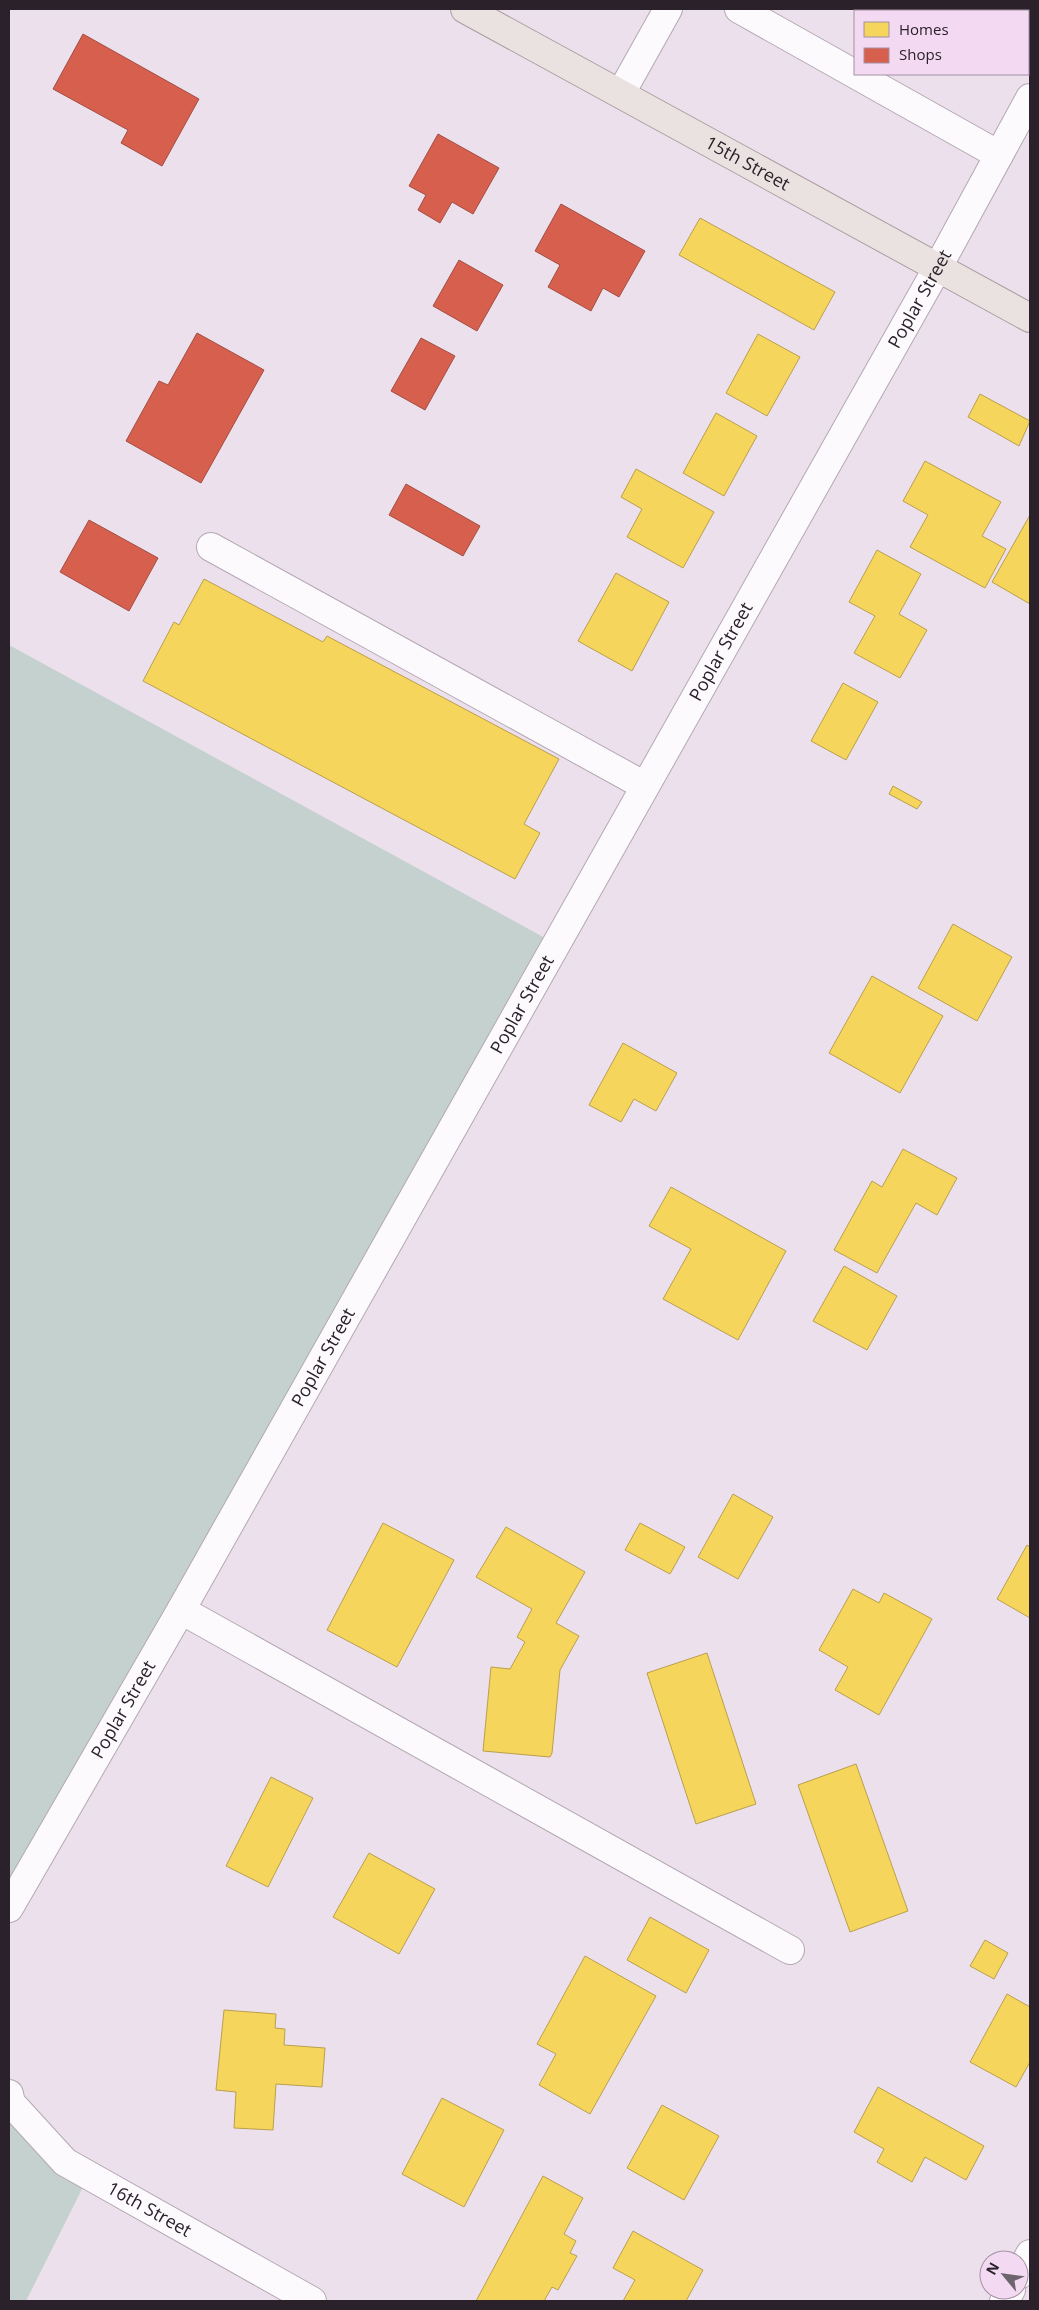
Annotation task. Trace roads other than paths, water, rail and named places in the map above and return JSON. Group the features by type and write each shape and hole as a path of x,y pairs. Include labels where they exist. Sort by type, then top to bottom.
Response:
{"main road":[{"name":"15th Street","path":"465,9 1030,318"}],"street":[{"path":"621,93 668,9"},
{"path":"739,9 854,74"},
{"path":"857,75 999,155"},
{"name":"Poplar Street","path":"9,1908 180,1610 938,267 1030,98"},
{"path":"211,547 645,786"},
{"path":"180,1610 790,1950"},
{"name":"16th Street","path":"9,2094 11,2103 64,2162 312,2301"}]}
